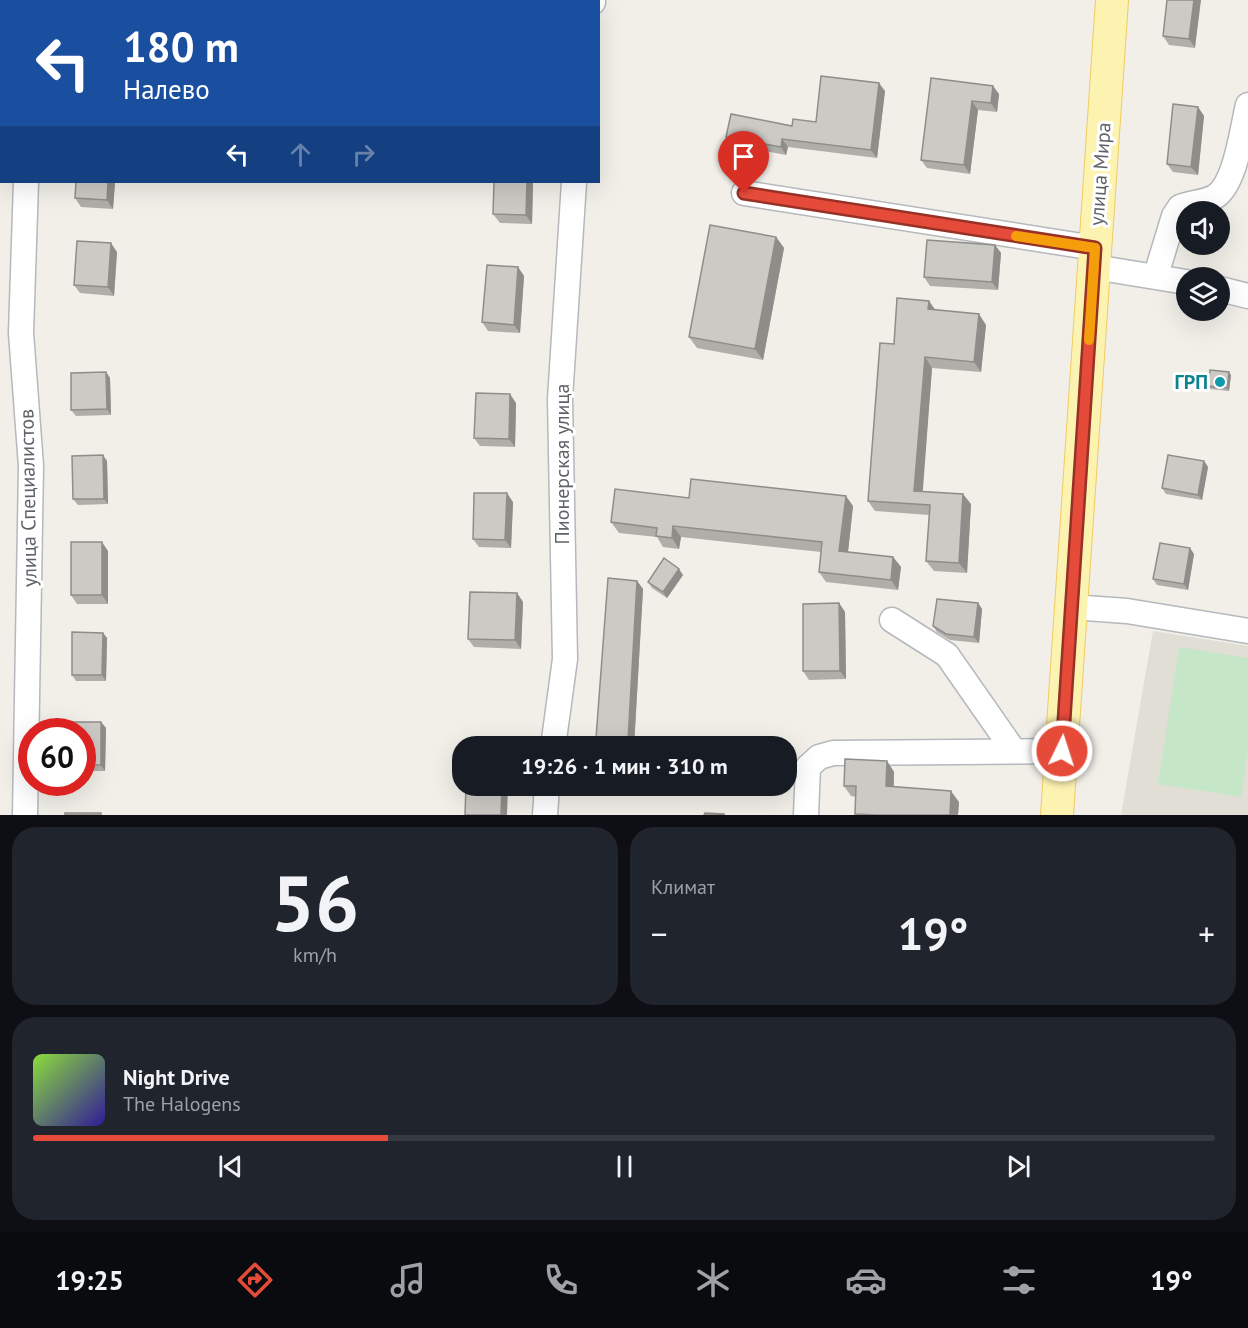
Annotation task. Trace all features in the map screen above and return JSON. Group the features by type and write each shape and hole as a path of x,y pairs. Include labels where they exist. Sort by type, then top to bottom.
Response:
{"main road":[{"name":"улица Мира","path":"1057,815 1112,0"}],"street":[{"path":"1156,275 1174,216 1180,207 1204,202 1217,195 1229,182 1248,105"},
{"name":"улица Специалистов","path":"25,815 31,466 21,333 26,183"},
{"name":"Пионерская улица","path":"554,736 565,659 560,399 574,183"},
{"path":"744,193 1094,258 1176,280"},
{"path":"1230,292 1248,296"},
{"path":"1071,607 1127,611 1248,632"},
{"path":"891,620 947,655 1014,751"},
{"path":"806,815 808,766 819,757 833,753 1062,751"},
{"path":"545,815 546,796"}],"shaded area":[{"path":"1153,631 1248,646 1248,815 1121,815"}],"green space":[{"path":"1179,647 1248,658 1248,749 1241,797 1158,784"}],"building":[{"path":"1167,0 1194,0 1189,39 1163,36"},
{"path":"821,76 879,83 871,150 782,139 781,147 726,137 731,114 792,126 793,119 816,122"},
{"path":"931,78 993,86 991,103 972,101 964,165 921,160"},
{"path":"1173,104 1198,107 1191,167 1167,164"},
{"path":"76,183 108,183 107,200 75,198"},
{"path":"494,183 527,183 526,215 493,214"},
{"path":"710,225 776,237 755,349 689,337"},
{"path":"927,240 995,245 992,282 924,277"},
{"path":"77,241 111,243 108,287 74,285"},
{"path":"487,265 518,267 514,325 482,322"},
{"path":"897,298 929,301 928,309 979,314 974,362 925,357 914,491 963,494 959,563 926,561 930,505 868,501 880,343 894,344"},
{"name":"ГРП","path":"1210,370 1229,372 1227,388 1208,386"},
{"path":"106,372 107,409 71,410 71,373"},
{"path":"476,393 510,394 509,439 474,438"},
{"path":"103,455 104,499 73,499 72,456"},
{"path":"1168,455 1204,461 1198,495 1162,488"},
{"path":"691,479 846,496 839,551 893,557 891,580 819,572 822,542 673,526 672,538 656,536 657,528 611,522 615,489 689,498"},
{"path":"474,493 507,493 505,540 473,539"},
{"path":"71,542 102,542 102,595 71,595"},
{"path":"1160,543 1190,548 1184,584 1153,579"},
{"path":"664,558 679,569 663,592 648,582"},
{"path":"608,578 637,581 628,736 596,736"},
{"path":"470,592 517,593 515,640 468,639"},
{"path":"937,599 978,603 974,637 946,634 933,626"},
{"path":"839,603 840,671 803,671 803,604"},
{"path":"72,632 103,633 102,675 72,675"},
{"path":"96,722 101,722 101,765 96,765"},
{"path":"845,759 887,761 886,786 951,791 950,815 855,814 856,786 844,786"},
{"path":"466,796 502,796 501,815 465,815"},
{"path":"65,813 101,813 101,815 65,815"},
{"path":"705,813 724,814 724,815 704,815"}],"slow traffic":[{"path":"1016,236 1095,248 1089,340"}],"place":[{"name":"ГРП","path":"1220,382"}],"route":[{"path":"744,193 1095,248 1062,751"}]}
